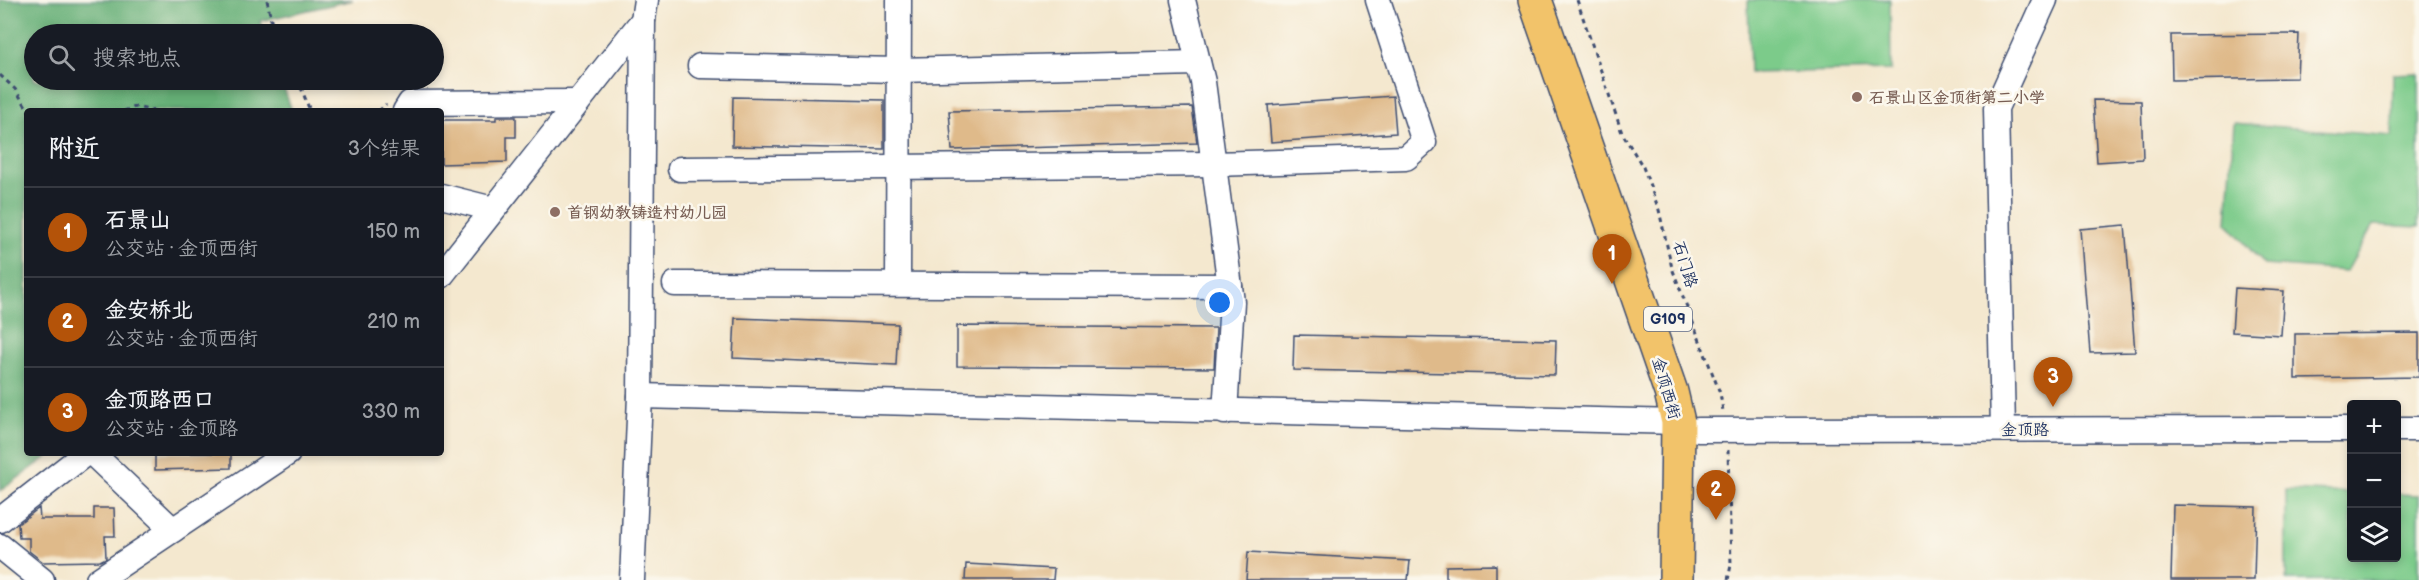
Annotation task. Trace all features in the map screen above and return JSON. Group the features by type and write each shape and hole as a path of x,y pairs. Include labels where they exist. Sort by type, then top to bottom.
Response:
{"highway":[{"name":"金顶西街","path":"1535,0 1666,378 1701,427 1676,580"},
{"name":"金顶西街","path":"1558,0 1632,210 1692,392 1701,427 1697,580"}],"street":[{"path":"898,284 899,0"},
{"path":"1184,0 1198,63 1232,302 1225,411"},
{"path":"680,169 1214,164 1407,158 1424,142 1378,0"},
{"path":"2003,429 1996,108 2045,0"},
{"path":"444,272 578,102 644,10"},
{"path":"632,580 640,396 644,10"},
{"path":"700,66 898,70 1198,63"},
{"path":"407,108 410,103 578,102"},
{"path":"444,196 493,209"},
{"path":"675,284 1230,286"},
{"name":"金顶路","path":"640,396 1225,411 1701,427 2347,429"},
{"path":"2401,429 2419,429"},
{"path":"0,520 82,456"},
{"path":"95,456 173,530"},
{"path":"98,580 284,456"},
{"path":"0,546 42,580"}],"path":[{"path":"267,0 272,24"},
{"name":"石门路","path":"1577,0 1622,132 1643,167 1659,210 1672,268 1720,393 1701,427 1730,470 1731,565 1728,580"},
{"path":"0,75 15,89 27,108"},
{"path":"302,90 309,108"}],"green space":[{"path":"0,0 353,0 260,21 261,24 24,24 24,90 285,90 291,108 24,108 24,456 49,456 0,491"},
{"path":"1748,0 1890,0 1891,70 1750,73"},
{"path":"2419,73 2419,227 2373,225 2347,271 2264,265 2227,223 2234,123 2392,136 2393,74"},
{"path":"2286,490 2347,493 2347,562 2401,562 2401,494 2419,495 2419,580 2286,580"}],"building":[{"path":"2299,34 2297,78 2172,80 2171,35"},
{"path":"1393,96 1396,133 1271,142 1268,105"},
{"path":"733,97 884,100 884,149 732,146"},
{"path":"2093,100 2141,101 2143,159 2097,162"},
{"path":"1192,107 1197,143 952,150 949,111"},
{"path":"496,117 516,117 516,137 507,137 507,162 444,164 444,120 496,120"},
{"path":"2125,225 2135,352 2090,353 2080,229"},
{"path":"2235,288 2284,291 2281,335 2232,332"},
{"path":"735,318 898,324 896,365 733,358"},
{"path":"957,326 1216,328 1214,368 957,366"},
{"path":"2419,333 2419,377 2295,379 2295,334"},
{"path":"1294,335 1556,340 1555,375 1293,370"},
{"path":"155,456 231,456 231,468 155,470"},
{"path":"2173,505 2256,507 2254,580 2171,580"},
{"path":"39,508 40,519 94,519 94,508 114,508 115,536 105,536 106,558 100,561 43,562 29,551 29,538 19,538 18,524"},
{"path":"1248,552 1410,561 1408,580 1246,580"},
{"path":"966,564 1054,569 1053,580 965,580"},
{"path":"1496,565 1496,580 1446,580 1446,566"}],"place":[{"name":"石景山区金顶街第二小学","path":"1857,97"},
{"name":"首钢幼教铸造村幼儿园","path":"555,212"},
{"name":"石景山","path":"1612,284"},
{"name":"金顶路西口","path":"2053,407"},
{"name":"金安桥北","path":"1716,520"}]}
